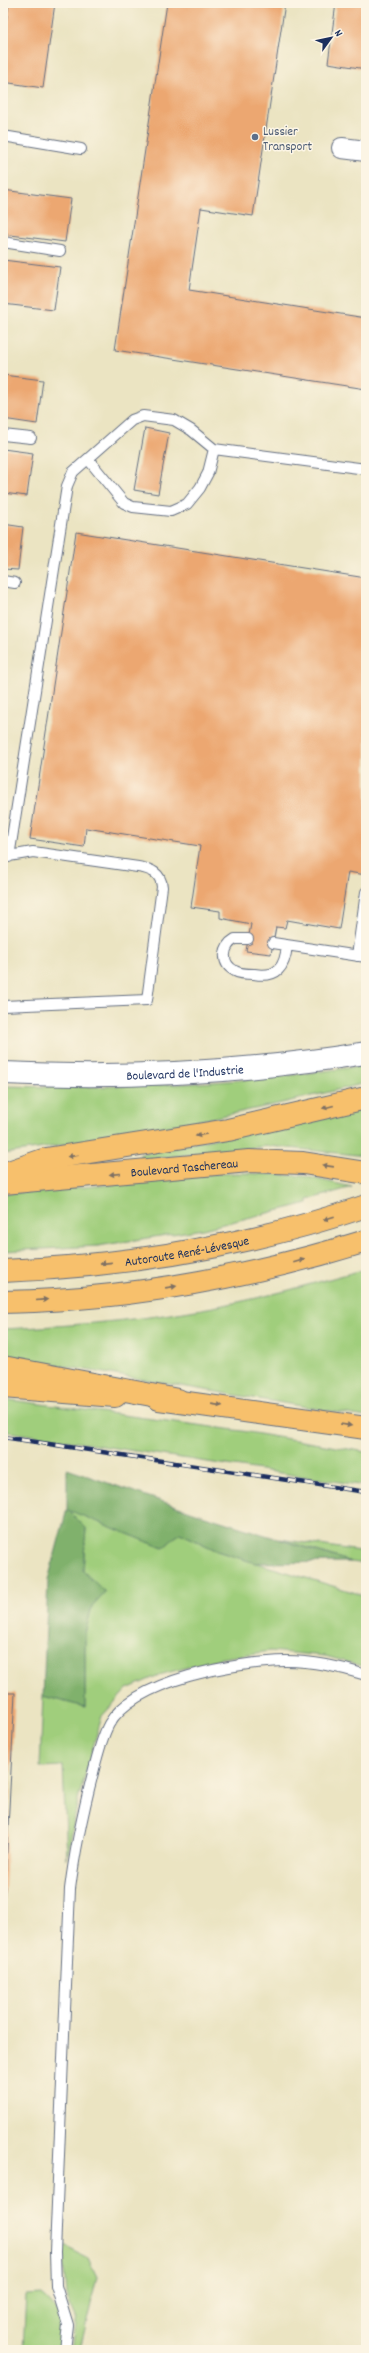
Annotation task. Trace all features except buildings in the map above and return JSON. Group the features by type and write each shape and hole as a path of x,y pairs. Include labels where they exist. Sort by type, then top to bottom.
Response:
{"main road":[{"path":"3,1174 46,1159 228,1130 366,1098"},
{"name":"Boulevard Taschereau","path":"3,1183 249,1161 303,1163 366,1173"},
{"name":"Autoroute René-Lévesque","path":"3,1271 86,1265 191,1251 287,1230 366,1206"},
{"path":"3,1302 68,1298 177,1286 294,1263 366,1241"},
{"path":"3,1367 178,1400 366,1428"},
{"path":"3,1387 178,1400"}],"street":[{"path":"342,148 366,152"},
{"name":"Boulevard de l'Industrie","path":"3,1073 113,1074 202,1070 366,1053"}],"lane":[{"path":"3,136 81,149"},
{"path":"3,242 60,251"},
{"path":"3,1006 147,1000 162,887 159,876 149,869 33,852 6,857 67,486 73,472 132,420 143,416 181,423 214,449 366,469"},
{"path":"3,434 31,438"},
{"path":"88,458 124,503 133,507 170,511 187,504 200,488 208,473 214,449"},
{"path":"3,581 15,583"},
{"path":"273,943 362,957 366,892"},
{"path":"248,940 236,939 227,946 224,951 227,962 236,971 265,976 275,973 284,962 287,945"},
{"path":"65,2350 68,2325 56,2286 55,2259 70,1889 75,1848 86,1800 97,1758 109,1724 130,1703 145,1693 158,1686 202,1672 239,1665 286,1661 366,1675"}],"green space":[{"path":"366,1065 366,1083 231,1114 140,1132 3,1154 3,1086 94,1087 185,1084 276,1077"},
{"path":"366,1108 366,1156 269,1146 140,1160 140,1154"},
{"path":"244,1173 303,1176 352,1187 308,1200 308,1203 203,1229 98,1246 3,1251 3,1194 154,1181 212,1174"},
{"path":"366,1269 366,1417 3,1356 3,1329 133,1319 197,1310 274,1294"},
{"path":"3,1399 242,1431 366,1452 366,1486 3,1431"},
{"path":"67,1469 208,1517 351,1562 255,1563 220,1552 180,1533 163,1548 68,1510 86,1528 83,1571 105,1592 92,1606 85,1633 85,1707 43,1696 48,1580 67,1509"},
{"path":"67,1509 163,1548 180,1533 220,1552 366,1596 366,1667 325,1656 270,1651 222,1658 159,1675 127,1689 102,1716 78,1800 67,1859 63,1766 40,1767 43,1696 85,1707 85,1633 92,1606 104,1592 83,1571 86,1528"},
{"path":"280,1539 366,1552 366,1564 351,1562"},
{"path":"62,2245 88,2258 97,2277 80,2350 71,2350 76,2317 66,2295"},
{"path":"42,2294 54,2307 60,2319 60,2350 23,2350 26,2295"}],"railway":[{"path":"3,1437 366,1492"}],"place":[{"name":"Lussier Transport","path":"255,137"}]}
